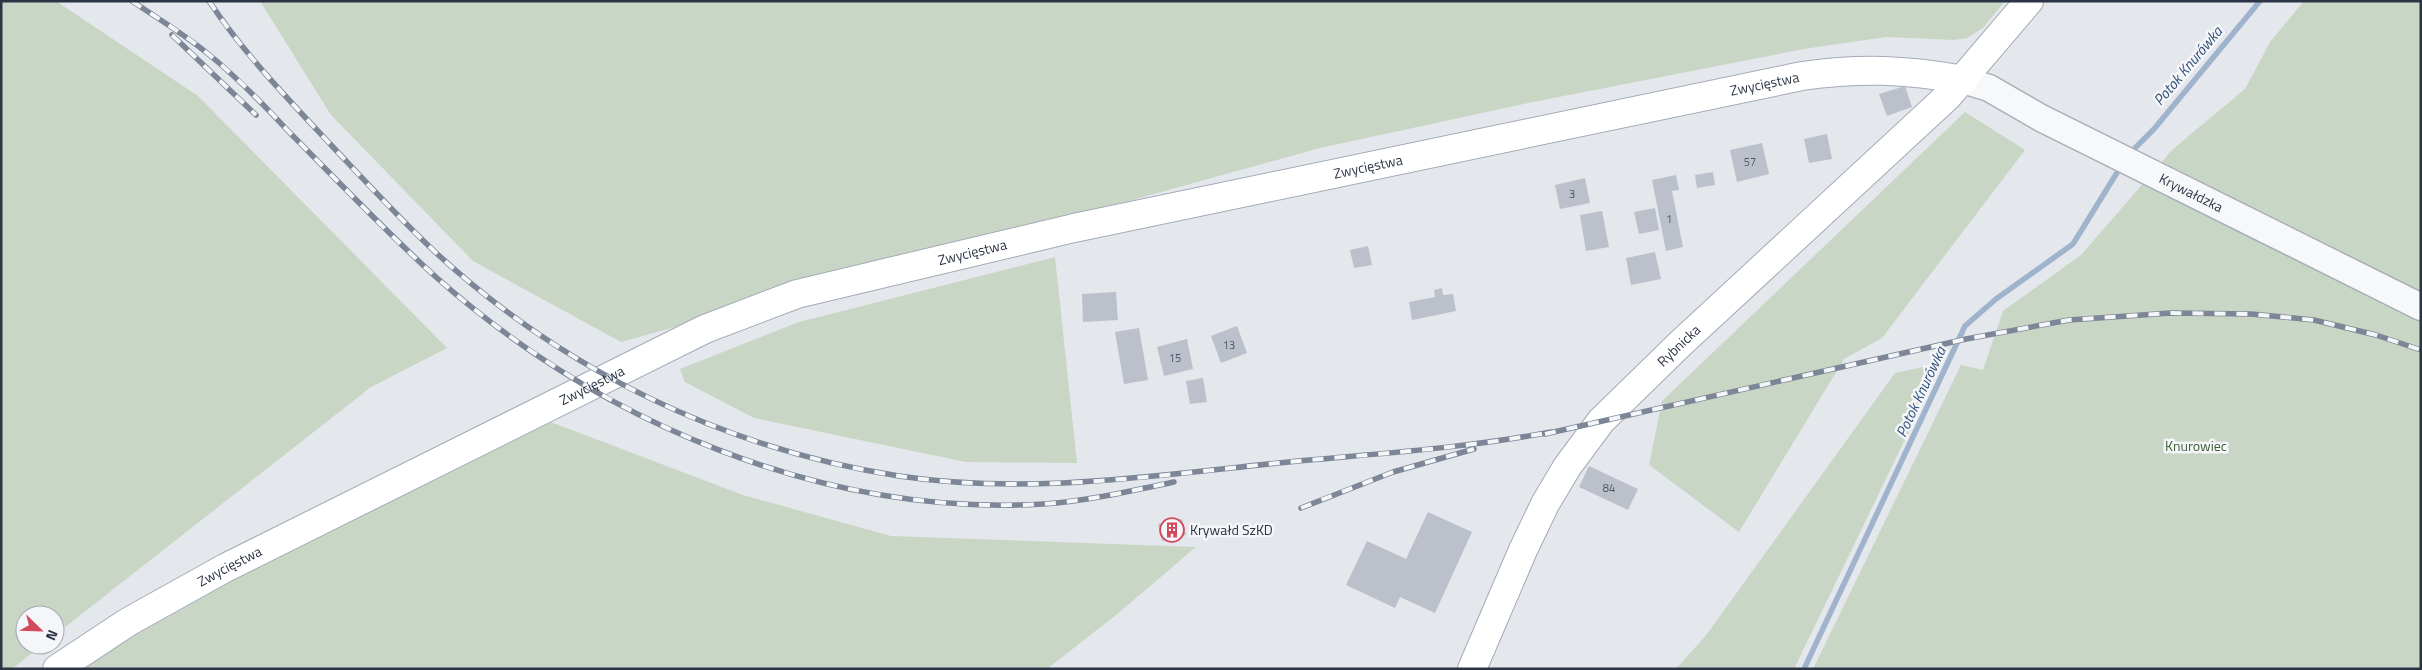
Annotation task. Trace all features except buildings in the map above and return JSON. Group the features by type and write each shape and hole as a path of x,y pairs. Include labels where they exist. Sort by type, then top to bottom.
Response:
{"main road":[{"name":"Rybnicka","path":"1472,669 1546,504 1567,468 1602,420 1680,344 1922,122 1963,80 2029,1"},
{"name":"Zwycięstwa","path":"57,669 128,622 225,568 705,329 797,294 1074,228 1802,76 1880,69 1923,73 1963,80"}],"street":[{"name":"Krywałdzka","path":"1963,80 1994,91 2041,118 2421,307"}],"green space":[{"path":"1,1 56,1 198,96 447,348 371,387 65,627 65,605 15,605 15,655 30,655 12,669 1,669"},
{"path":"260,1 2005,1 1983,28 1967,38 1954,40 1886,37 1804,49 1533,102 1320,148 621,342 473,261 331,115"},
{"name":"Knurowiec","path":"2304,1 2421,1 2421,669 1813,669 1961,365 1983,370 2003,311 2081,255 2173,149 2245,89 2270,42"},
{"path":"1965,112 2025,150 1882,338 1844,359 1739,532 1649,465 1662,401"},
{"path":"1055,257 1077,463 966,462 754,418 685,382 680,369 799,322"},
{"path":"1942,363 1794,669 1676,669 1707,634 1895,373"},
{"path":"548,421 743,495 891,536 1196,547 1116,615 1047,669 73,669 302,539"}],"waterway":[{"name":"Potok Knurówka","path":"2135,148 2154,129 2260,1"},
{"name":"Potok Knurówka","path":"1804,669 1965,326 1996,299 2073,244 2118,171"}],"railway":[{"path":"132,1 189,39 229,72 381,225 437,278 501,330 570,376 642,416 719,450 798,476 878,494 960,504 1043,504 1092,498 1174,482"},
{"path":"209,1 237,40 283,94 433,250 483,293 536,332 591,367 649,398 709,424 771,446 834,463 899,476 994,484 1042,484 1136,478 1415,450 1483,443 1551,432"},
{"path":"172,35 256,115"},
{"path":"1545,434 1966,339 2069,320 2171,313 2251,314 2314,320 2376,335 2421,350"},
{"path":"1301,508 1393,472 1474,449"}],"place":[{"name":"Krywałd SzKD","path":"1172,530"}]}
